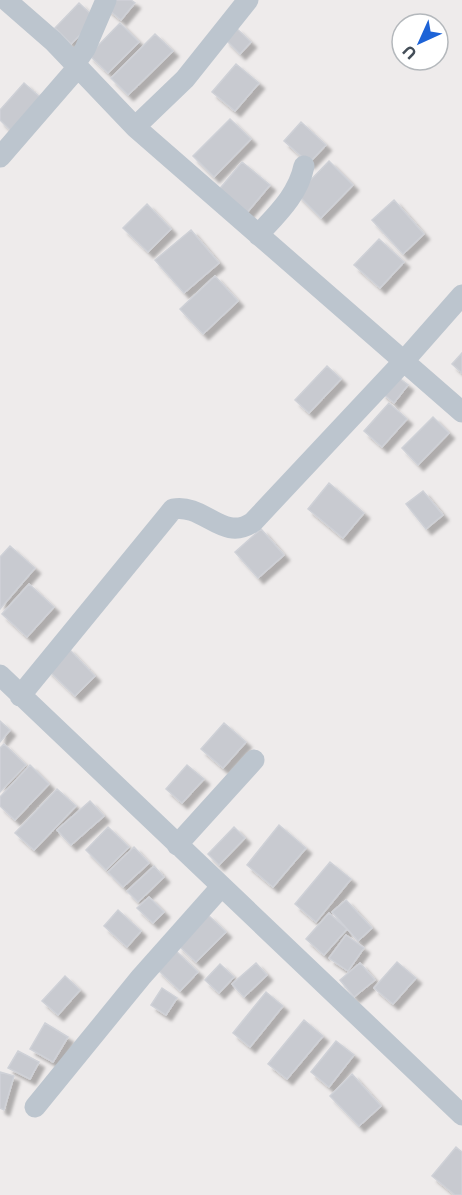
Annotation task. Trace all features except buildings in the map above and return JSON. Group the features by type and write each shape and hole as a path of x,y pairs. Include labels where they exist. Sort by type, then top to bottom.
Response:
{"street":[{"path":"6,0 76,66 135,127 462,412"},
{"path":"0,157 76,66 106,0"},
{"path":"135,127 184,79 248,0"},
{"path":"258,235 289,201 300,182 304,166"},
{"path":"20,696 173,509 189,509 234,530 244,528 403,362 462,295"},
{"path":"0,675 462,1115"},
{"path":"177,845 254,760"},
{"path":"35,1107 141,977 221,887"}]}
